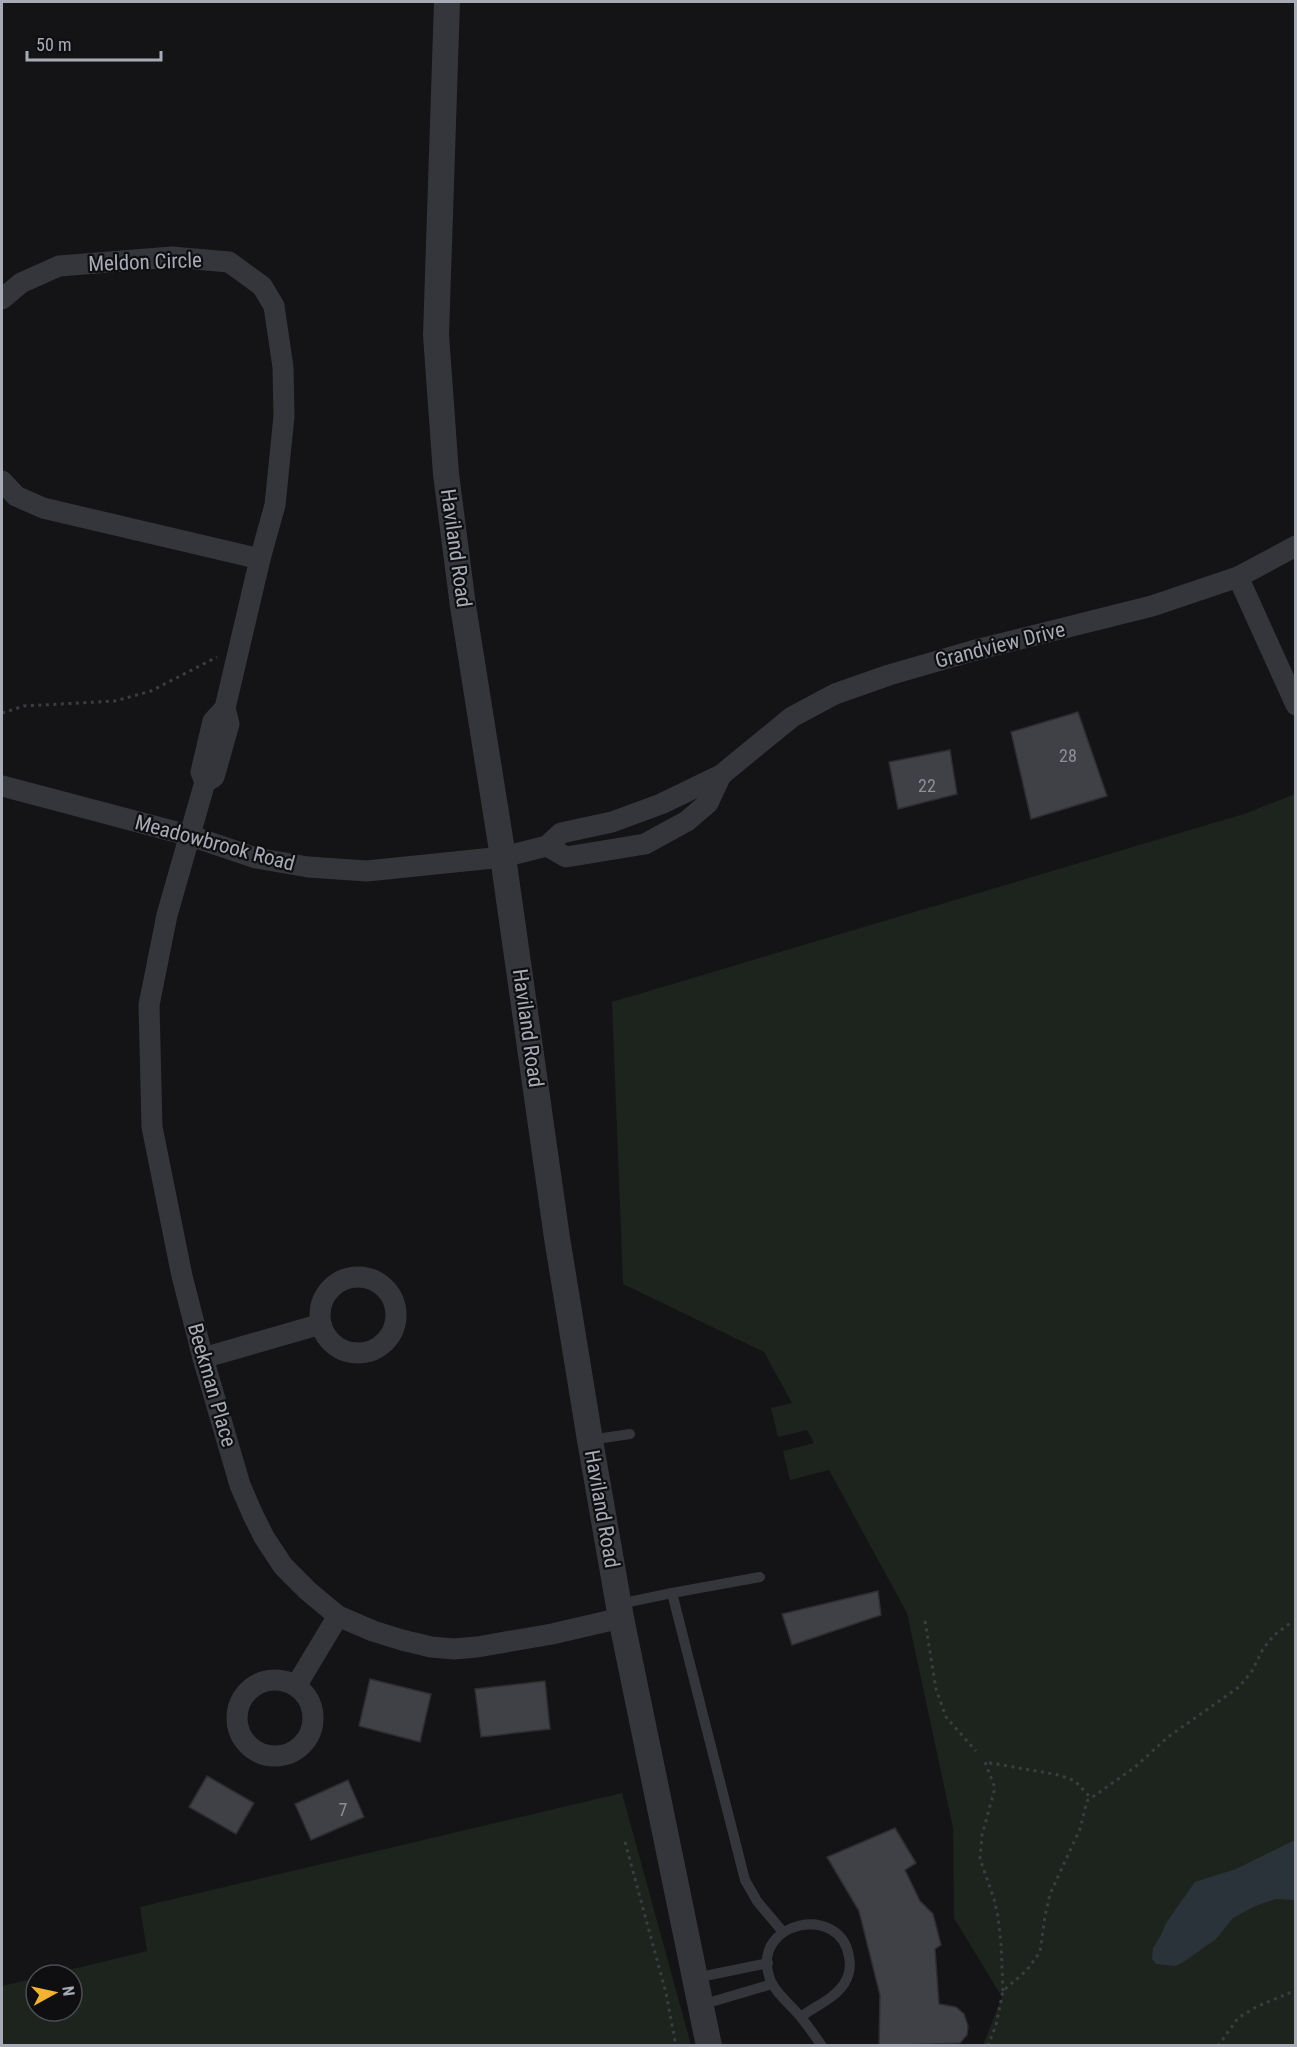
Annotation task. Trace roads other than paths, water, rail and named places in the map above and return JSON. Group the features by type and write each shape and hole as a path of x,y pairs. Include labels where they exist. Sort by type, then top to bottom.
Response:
{"street":[{"name":"Haviland Road","path":"447,2 436,347 446,474 557,1238 590,1440 620,1611 709,2046"},
{"name":"Meldon Circle","path":"2,299 21,283 59,267 172,257 229,262 262,286 274,306 283,367 284,416 275,505 225,708 213,721 201,771 205,782 191,836"},
{"path":"2,481 16,496 43,508 260,559"},
{"name":"Grandview Drive","path":"721,775 708,802 687,821 645,844 566,856 547,846 561,833 612,822 661,804 721,775 792,717 836,694 972,651 1152,606 1238,578 1296,546"},
{"path":"1238,578 1296,705"},
{"name":"Meadowbrook Road","path":"2,786 191,836 256,858 308,867 367,871 503,856 547,846"},
{"name":"Beekman Place","path":"191,836 167,915 149,1005 152,1127 182,1276 203,1358 240,1485 264,1537 283,1566 338,1616 373,1631 431,1647 454,1649 500,1644 552,1634 620,1611"},
{"path":"203,1358 321,1324"},
{"path":"296,1686 338,1616"}],"lane":[{"path":"590,1440 630,1434"},
{"path":"620,1611 672,1593 760,1577"},
{"path":"672,1593 745,1880 757,1901 783,1932"},
{"path":"801,2017 828,1999 844,1984 848,1975 849,1954 838,1935 830,1929 803,1924 783,1932 775,1940 768,1963 769,1977 822,2046"},
{"path":"694,1978 768,1963"},
{"path":"700,2005 772,1983"}]}
